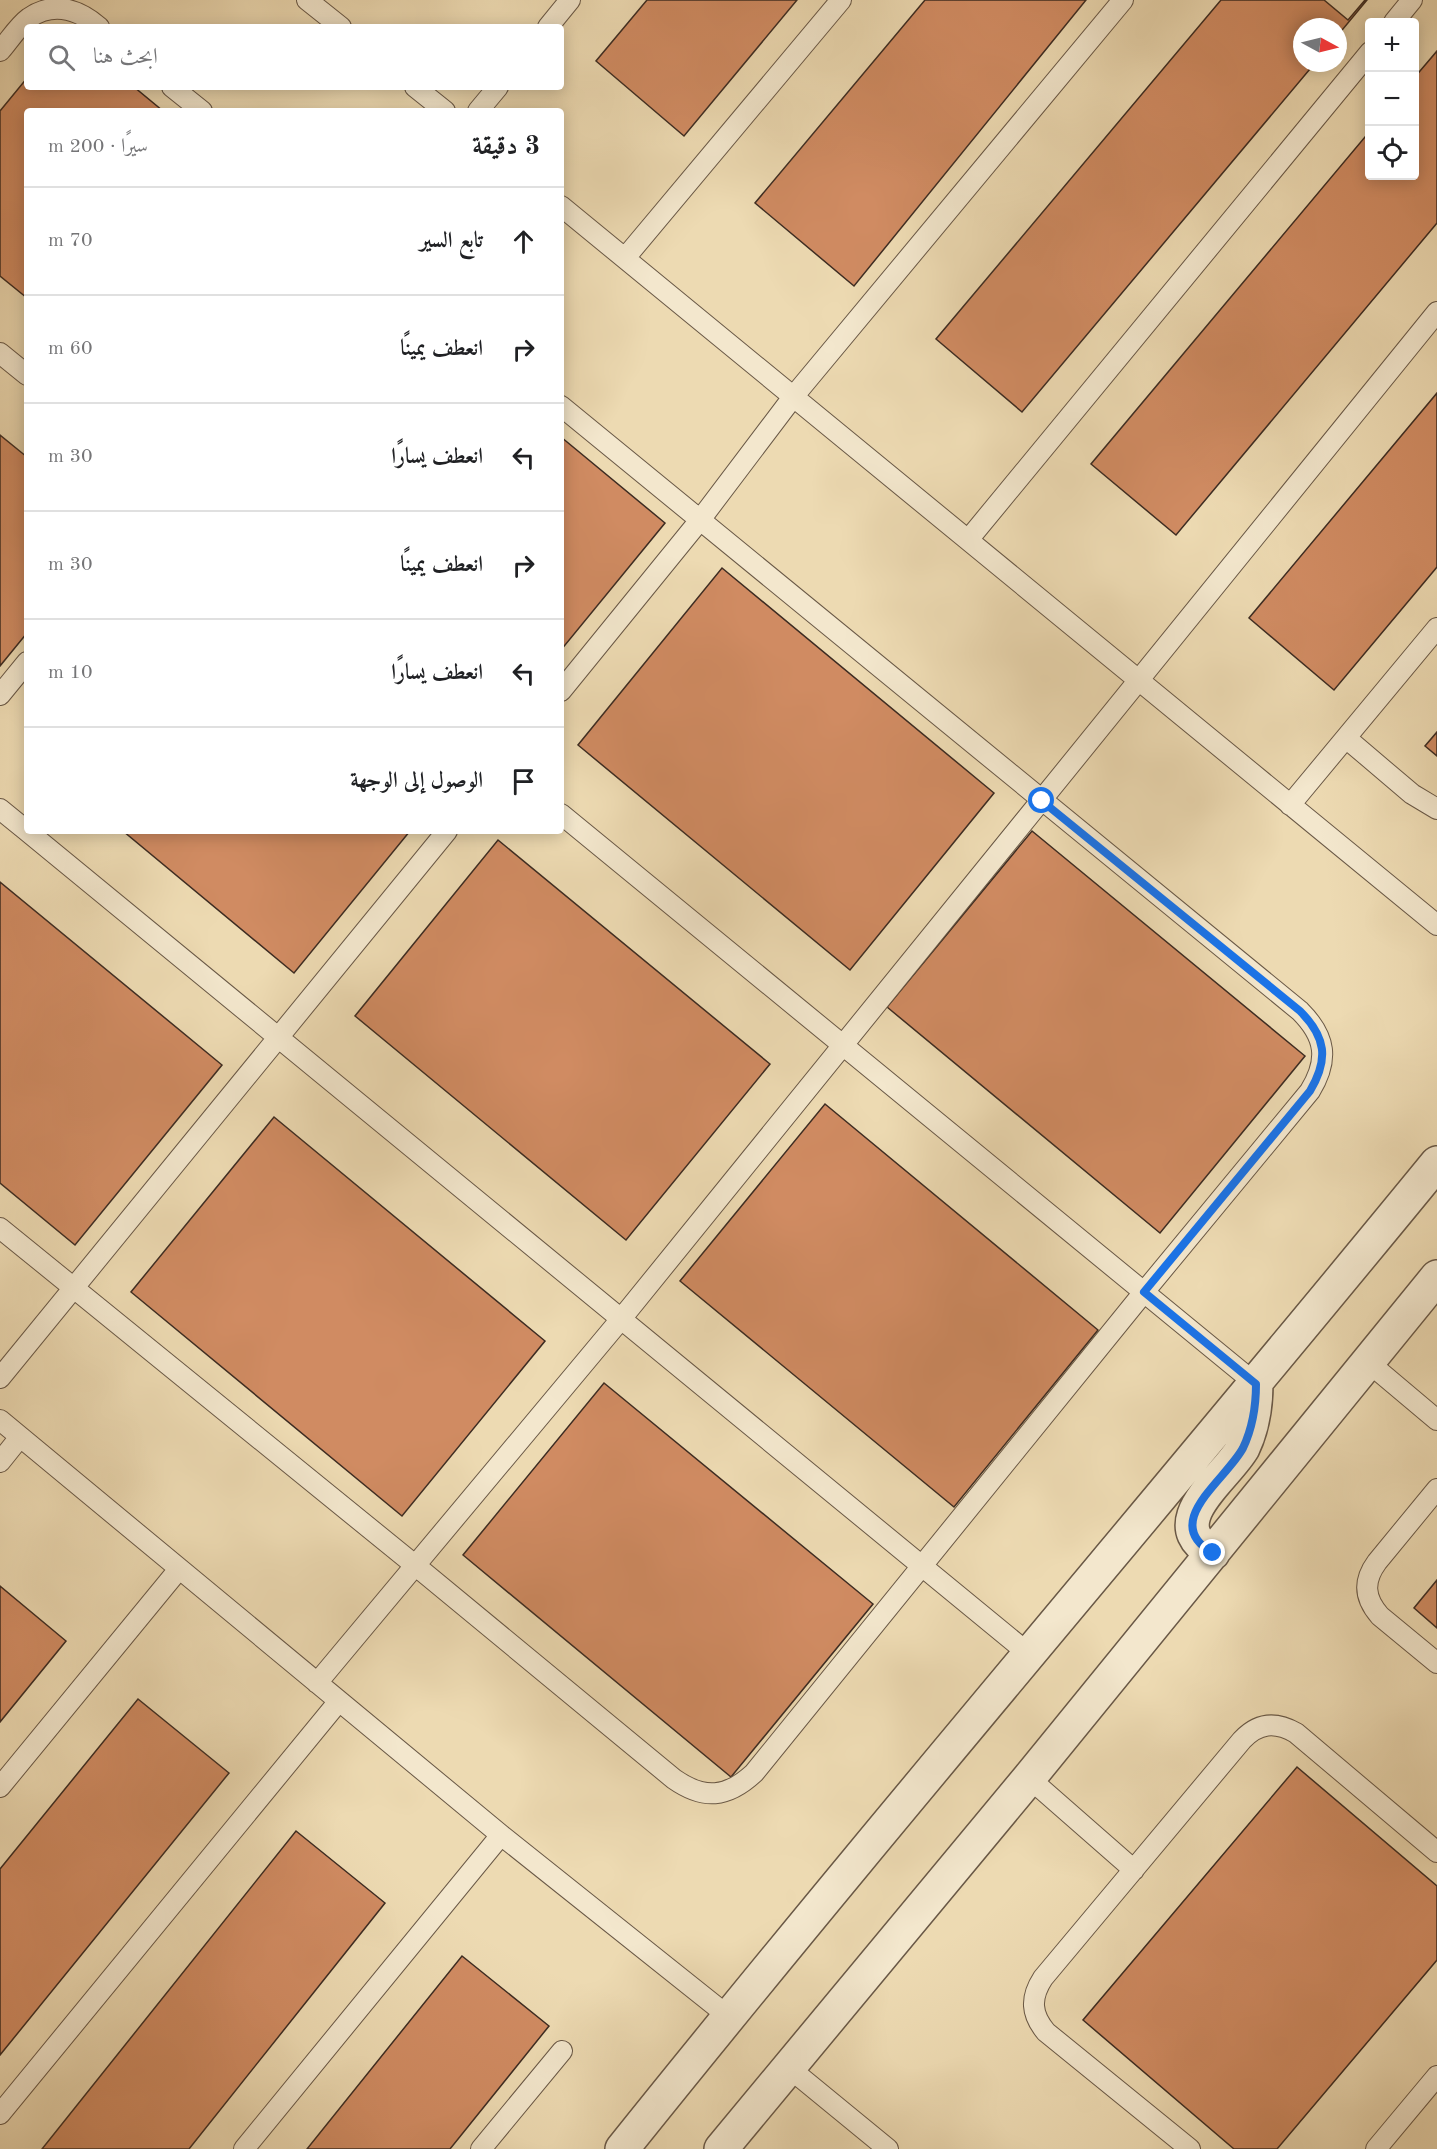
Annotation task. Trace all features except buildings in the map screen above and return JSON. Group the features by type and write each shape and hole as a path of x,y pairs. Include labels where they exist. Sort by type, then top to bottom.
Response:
{"street":[{"path":"622,2149 728,2016 1256,1384 1437,1162"},
{"path":"721,2149 1029,1778 1437,1277"},
{"path":"1213,1553 1202,1547 1195,1537 1192,1525 1194,1512 1231,1466 1242,1448 1251,1428 1256,1406 1256,1384"}],"lane":[{"path":"308,0 337,24"},
{"path":"550,24 570,0"},
{"path":"625,258 841,0"},
{"path":"564,687 700,520 793,397 1123,0"},
{"path":"1397,18 1412,0"},
{"path":"0,51 28,19 44,10 61,8 79,12 95,24"},
{"path":"968,540 1365,58"},
{"path":"176,90 198,108"},
{"path":"419,90 441,108"},
{"path":"480,108 496,90"},
{"path":"564,208 1437,925"},
{"path":"317,1683 621,1319 1437,312"},
{"path":"0,353 24,373"},
{"path":"0,1228 674,1779 689,1789 706,1794 724,1792 741,1785 754,1773 1310,1091 1319,1076 1323,1058 1321,1040 1312,1024 1300,1011 564,408"},
{"path":"1290,805 1437,628"},
{"path":"0,695 24,666"},
{"path":"1346,738 1412,794 1437,809"},
{"path":"0,809 24,829"},
{"path":"564,816 1256,1384"},
{"path":"31,834 1029,1654"},
{"path":"0,1378 445,834"},
{"path":"1368,1362 1437,1420"},
{"path":"0,1420 501,1835 728,2016"},
{"path":"0,1462 20,1437"},
{"path":"1437,1489 1377,1562 1366,1583 1367,1595 1376,1611 1437,1663"},
{"path":"0,1787 179,1569"},
{"path":"0,2114 339,1701"},
{"path":"1190,2149 1046,2032 1038,2023 1033,2000 1043,1978 1246,1736 1261,1726 1285,1727 1296,1733 1437,1852"},
{"path":"1029,1778 1134,1869"},
{"path":"244,2149 501,1835"},
{"path":"481,2149 562,2051"},
{"path":"788,2067 888,2149"},
{"path":"1376,2149 1437,2076"}],"route":[{"path":"1042,801 1300,1011 1312,1024 1321,1040 1323,1058 1319,1076 1310,1091 1144,1292 1256,1384 1256,1406 1251,1428 1242,1448 1231,1466 1194,1512 1192,1525 1195,1537 1202,1547 1213,1553"}]}
